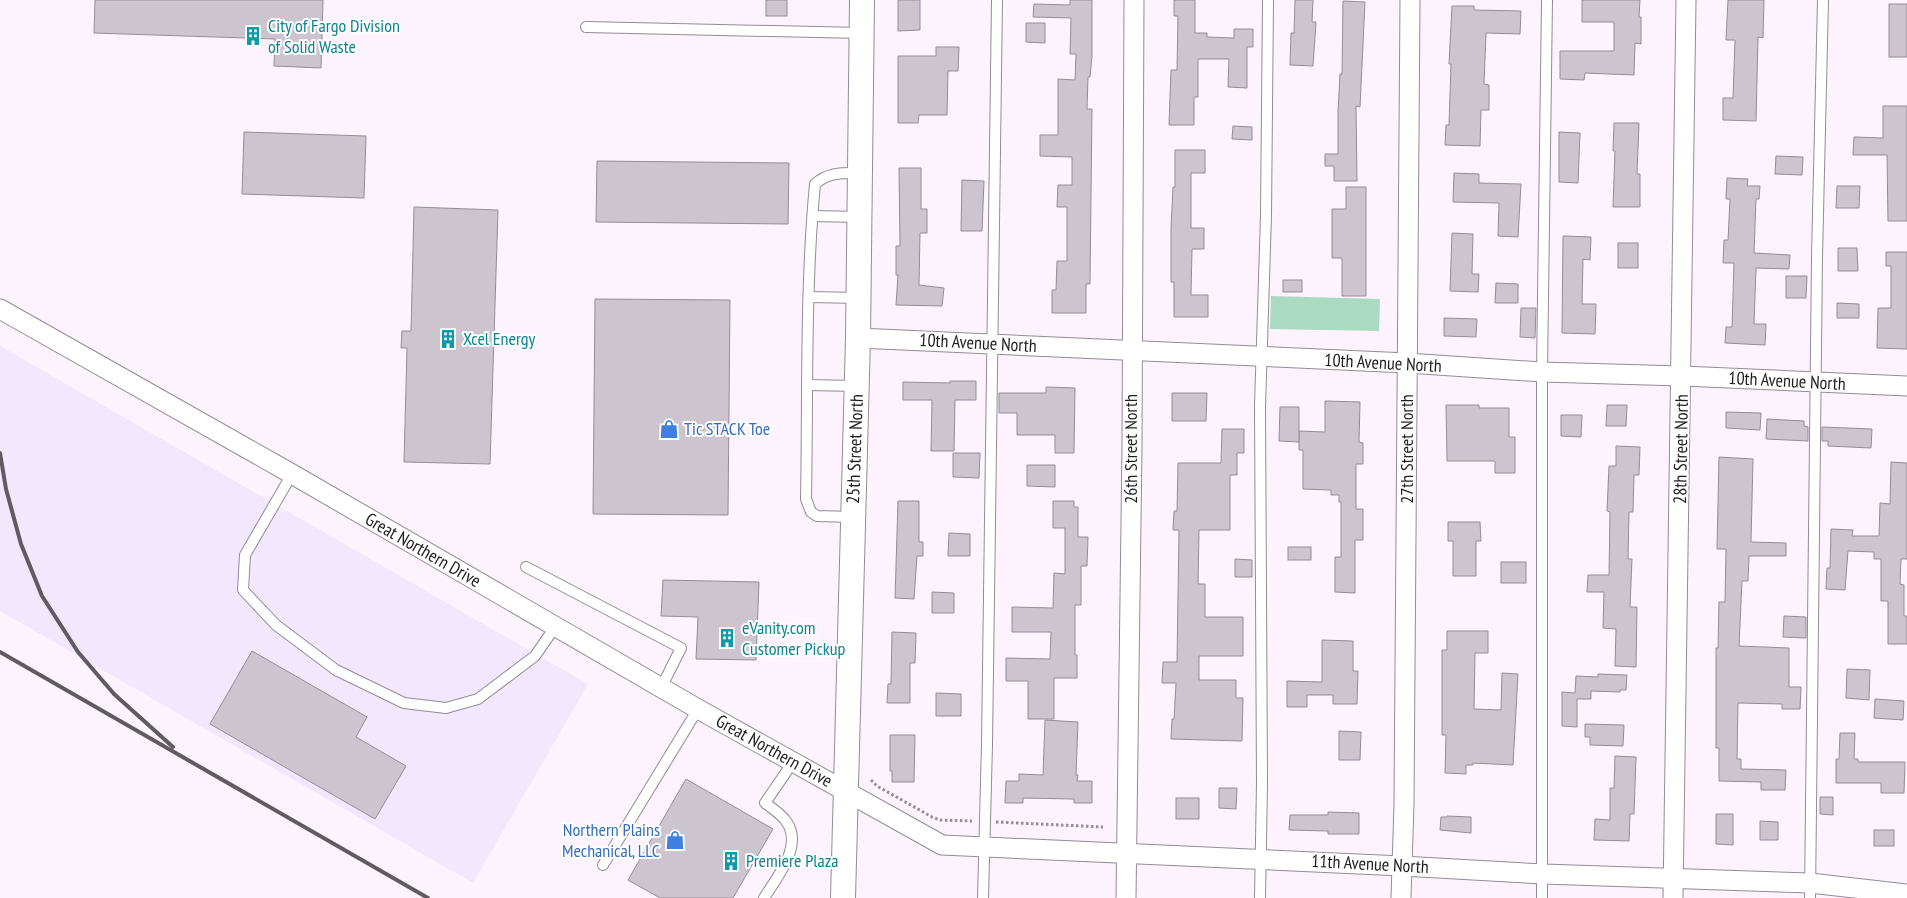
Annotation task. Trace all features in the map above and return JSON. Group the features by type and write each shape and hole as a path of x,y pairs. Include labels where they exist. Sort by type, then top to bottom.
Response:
{"street":[{"name":"25th Street North","path":"843,898 857,386 862,0"},
{"name":"26th Street North","path":"1126,898 1134,0"},
{"name":"27th Street North","path":"1401,898 1410,0"},
{"name":"28th Street North","path":"1674,898 1686,0"},
{"name":"Great Northern Drive","path":"0,309 846,792"},
{"name":"10th Avenue North","path":"858,338 1407,363 1542,372 1907,386"},
{"name":"11th Avenue North","path":"846,792 942,845 1543,874 1674,877 1810,891 1907,894"}],"lane":[{"path":"983,898 997,0"},
{"path":"1260,898 1262,773 1260,406 1266,215 1268,0"},
{"path":"1542,898 1542,372 1547,0"},
{"path":"1810,891 1815,382 1823,0"},
{"path":"586,26 861,33"},
{"path":"853,517 818,516 811,512 806,499 807,386 812,216 815,184 821,178 833,173 860,174"},
{"path":"812,216 859,217"},
{"path":"809,297 858,298"},
{"path":"807,386 857,386"},
{"path":"292,474 245,555 243,590 276,625 336,670 404,703 446,708 478,699 509,677 535,656 556,626"},
{"path":"526,567 681,648 661,688"},
{"path":"603,865 698,709"},
{"path":"764,898 788,860 792,834 786,821 766,803 793,762"}],"shaded area":[{"path":"0,346 588,684 473,883 0,611"}],"green space":[{"path":"1271,296 1380,299 1379,331 1270,329"}],"building":[{"name":"City of Fargo Division of Solid Waste","path":"95,0 323,0 321,68 274,66 275,39 94,33"},
{"path":"766,0 787,0 787,16 766,16"},
{"path":"898,0 920,0 920,30 898,31"},
{"path":"1070,0 1092,0 1092,55 1090,77 1088,77 1087,109 1092,109 1090,284 1086,284 1086,313 1052,313 1052,290 1056,290 1057,261 1067,261 1067,207 1057,207 1058,185 1072,185 1072,157 1040,156 1040,135 1058,135 1058,79 1075,80 1076,54 1070,54 1071,18 1033,17 1034,4 1070,5"},
{"path":"1174,0 1195,0 1195,33 1207,33 1207,37 1234,38 1234,29 1253,29 1253,47 1247,47 1247,88 1228,87 1229,59 1198,59 1198,97 1194,97 1194,125 1169,125 1171,70 1177,70 1178,16 1174,16"},
{"path":"1295,0 1313,0 1312,22 1316,22 1313,66 1290,65 1291,33 1294,33"},
{"path":"1582,0 1640,0 1641,44 1635,43 1634,75 1585,73 1584,80 1560,79 1560,51 1614,51 1614,22 1582,22"},
{"path":"1728,0 1764,0 1763,38 1758,37 1756,121 1723,120 1723,98 1733,98 1735,40 1726,40"},
{"path":"1343,1 1365,2 1360,107 1356,106 1357,181 1334,181 1334,166 1325,166 1325,154 1338,154"},
{"path":"1889,4 1907,4 1907,57 1889,57"},
{"path":"1452,6 1474,6 1474,10 1521,11 1520,34 1486,33 1484,84 1489,85 1489,110 1481,110 1480,146 1445,145 1446,125 1449,125 1451,64 1449,64"},
{"path":"1026,23 1045,23 1045,43 1026,42"},
{"path":"936,47 959,47 958,71 948,71 947,115 919,115 918,123 898,123 898,56 936,56"},
{"path":"1883,106 1907,106 1907,221 1888,221 1887,155 1853,155 1854,137 1883,138"},
{"path":"1614,123 1639,123 1637,174 1640,174 1640,207 1613,207"},
{"path":"1233,126 1252,127 1252,140 1232,139"},
{"path":"244,132 366,136 364,198 242,194"},
{"path":"1559,132 1580,133 1578,183 1559,182"},
{"path":"1175,150 1205,150 1205,173 1191,173 1191,228 1204,228 1204,249 1192,249 1191,295 1208,295 1208,317 1174,317 1174,282 1171,282 1171,228 1173,187 1175,187"},
{"path":"1776,156 1803,157 1802,175 1775,174"},
{"path":"597,161 789,163 788,224 596,222"},
{"path":"899,168 921,168 921,209 927,209 927,233 920,233 919,285 944,288 942,306 896,305 898,275 896,275 896,246 900,246"},
{"path":"1454,173 1479,174 1479,183 1521,184 1518,237 1498,236 1499,203 1453,202"},
{"path":"1727,178 1748,179 1747,186 1760,186 1759,199 1756,199 1754,253 1790,255 1789,269 1756,268 1754,324 1766,324 1765,345 1725,343 1726,327 1732,327 1734,263 1723,263 1724,240 1728,240 1730,199 1726,199"},
{"path":"962,180 984,181 982,231 961,231"},
{"path":"1837,186 1860,186 1859,208 1836,208"},
{"path":"1346,187 1366,187 1366,296 1342,296 1342,258 1332,258 1332,209 1346,209"},
{"name":"Xcel Energy","path":"414,207 498,210 490,464 404,462 407,348 401,348 402,331 411,331"},
{"path":"1452,233 1473,234 1472,274 1479,274 1478,292 1450,291"},
{"path":"1563,236 1591,237 1590,260 1583,259 1582,304 1596,304 1595,334 1562,333"},
{"path":"1618,243 1638,243 1638,268 1618,268"},
{"path":"1838,248 1857,248 1858,271 1838,271"},
{"path":"1886,252 1907,252 1907,349 1877,348 1878,308 1891,308 1891,266 1886,266"},
{"path":"1786,276 1807,276 1806,298 1786,298"},
{"path":"1283,280 1302,280 1302,292 1283,292"},
{"path":"1496,283 1518,284 1518,303 1495,303"},
{"path":"595,299 730,300 728,515 593,514"},
{"path":"1837,303 1859,304 1859,318 1837,318"},
{"path":"1521,308 1536,308 1535,338 1520,337"},
{"path":"1444,318 1477,319 1476,337 1444,336"},
{"path":"950,381 976,381 976,400 955,400 954,451 931,451 932,400 903,400 903,382 950,383"},
{"path":"1046,387 1075,388 1074,453 1055,453 1055,435 1017,435 1017,413 999,413 999,393 1046,393"},
{"path":"1172,393 1207,393 1206,421 1172,421"},
{"path":"1325,401 1360,402 1359,442 1363,443 1363,464 1356,464 1356,509 1363,509 1363,540 1355,540 1355,593 1335,592 1335,557 1341,557 1341,502 1339,502 1339,495 1331,495 1331,490 1303,489 1303,450 1299,450 1299,431 1325,432"},
{"path":"1446,405 1479,405 1479,408 1509,408 1509,437 1515,437 1515,473 1495,473 1495,461 1447,461"},
{"path":"1607,405 1627,405 1626,426 1606,426"},
{"path":"1280,407 1299,407 1299,442 1279,441"},
{"path":"1726,412 1761,413 1760,430 1726,428"},
{"path":"1561,415 1582,415 1581,437 1561,436"},
{"path":"1767,419 1804,421 1804,426 1808,427 1808,441 1766,439"},
{"path":"1822,427 1872,429 1871,448 1828,446 1828,441 1822,441"},
{"path":"1222,429 1244,429 1244,453 1237,453 1237,475 1230,475 1230,530 1199,530 1198,584 1205,584 1205,617 1243,617 1243,656 1199,656 1199,680 1236,680 1236,698 1243,698 1242,741 1171,739 1176,683 1162,683 1163,662 1177,662 1179,530 1173,530 1174,511 1177,511 1178,463 1221,463"},
{"path":"1616,446 1640,447 1639,475 1634,475 1633,512 1629,512 1628,559 1632,559 1630,607 1637,607 1636,667 1615,666 1616,629 1603,628 1604,592 1587,592 1588,575 1609,575 1610,512 1607,511 1609,466 1616,466"},
{"path":"953,453 980,453 979,478 953,477"},
{"path":"1719,457 1753,459 1751,542 1786,543 1786,556 1749,556 1748,581 1742,581 1739,646 1789,648 1789,687 1801,687 1800,709 1782,709 1782,704 1738,703 1737,759 1741,759 1741,769 1786,770 1785,790 1761,790 1761,782 1719,781 1719,748 1716,748 1716,648 1718,648 1719,602 1725,602 1726,549 1717,549"},
{"path":"1891,462 1907,463 1907,559 1901,559 1900,584 1904,585 1904,616 1907,616 1907,644 1888,644 1888,601 1881,601 1881,559 1874,559 1874,552 1848,551 1845,590 1826,589 1827,568 1830,568 1831,529 1853,530 1852,536 1879,536 1880,503 1890,504"},
{"path":"1027,465 1055,465 1055,487 1027,486"},
{"path":"898,501 919,501 919,542 923,542 923,556 917,556 914,599 895,598"},
{"path":"1053,501 1074,501 1074,507 1078,507 1078,537 1088,537 1087,566 1081,566 1081,605 1075,605 1077,678 1054,678 1054,719 1028,719 1028,681 1006,681 1006,658 1050,659 1051,632 1012,632 1012,607 1053,608 1054,573 1065,574 1065,528 1053,528"},
{"path":"1448,522 1480,522 1481,541 1476,541 1476,576 1453,576 1453,541 1448,541"},
{"path":"949,533 970,534 970,556 948,556"},
{"path":"1288,547 1311,547 1311,560 1288,560"},
{"path":"1235,559 1252,560 1252,577 1235,577"},
{"path":"1501,562 1526,562 1526,583 1501,583"},
{"name":"eVanity.com Customer Pickup","path":"663,580 759,582 756,660 696,659 698,617 661,616"},
{"path":"932,592 954,593 954,613 932,613"},
{"path":"1784,616 1806,617 1806,638 1783,637"},
{"path":"1447,631 1488,631 1488,653 1475,653 1474,709 1501,710 1502,673 1518,674 1513,765 1473,763 1473,765 1466,765 1466,774 1445,773 1446,735 1442,735 1442,650 1447,650"},
{"path":"892,632 916,633 915,663 910,663 910,703 887,703 888,684 891,684"},
{"path":"1322,640 1353,641 1353,671 1358,671 1357,704 1333,704 1333,695 1307,695 1307,707 1287,707 1287,681 1322,682"},
{"path":"252,651 367,717 356,737 406,766 375,819 210,724"},
{"path":"1847,669 1870,670 1869,700 1846,698"},
{"path":"1598,674 1627,675 1626,690 1620,690 1620,692 1591,691 1591,699 1577,699 1577,727 1562,726 1562,692 1575,693 1576,676 1598,677"},
{"path":"936,693 961,694 961,716 936,716"},
{"path":"1875,699 1904,701 1903,720 1874,718"},
{"path":"1045,720 1078,722 1077,781 1092,781 1092,803 1074,803 1074,799 1023,798 1023,803 1005,803 1006,781 1019,781 1019,774 1043,775"},
{"path":"1585,724 1624,725 1623,746 1590,745 1590,737 1585,737"},
{"path":"1339,731 1361,732 1360,760 1339,760"},
{"path":"1840,733 1855,733 1854,759 1858,759 1858,762 1905,762 1904,793 1881,793 1881,783 1836,783 1836,759 1839,759"},
{"path":"890,735 915,735 914,782 892,782 892,771 890,771"},
{"path":"1615,756 1636,757 1634,814 1630,814 1629,841 1594,840 1595,819 1610,820 1610,788 1614,788"},
{"path":"686,779 773,829 733,898 660,898 628,880"},
{"path":"1219,788 1237,788 1236,809 1219,808"},
{"path":"1820,797 1833,797 1833,815 1820,814"},
{"path":"1176,798 1199,798 1199,819 1176,819"},
{"path":"1328,812 1359,813 1359,834 1328,834 1328,831 1289,830 1290,815 1328,815"},
{"path":"1716,814 1733,814 1733,845 1716,844"},
{"path":"1441,817 1471,817 1471,833 1440,830"},
{"path":"1760,821 1778,822 1778,840 1760,840"},
{"path":"1874,830 1894,830 1894,846 1874,846"}],"railway":[{"path":"0,453 6,489 21,544 42,596 78,652 114,694 173,747"},
{"path":"0,652 428,898"}],"place":[{"name":"City of Fargo Division of Solid Waste","path":"253,36"},
{"name":"Xcel Energy","path":"448,339"},
{"name":"Tic STACK Toe","path":"669,429"},
{"name":"eVanity.com Customer Pickup","path":"727,638"},
{"name":"Northern Plains Mechanical, LLC","path":"675,840"},
{"name":"Premiere Plaza","path":"731,861"}]}
